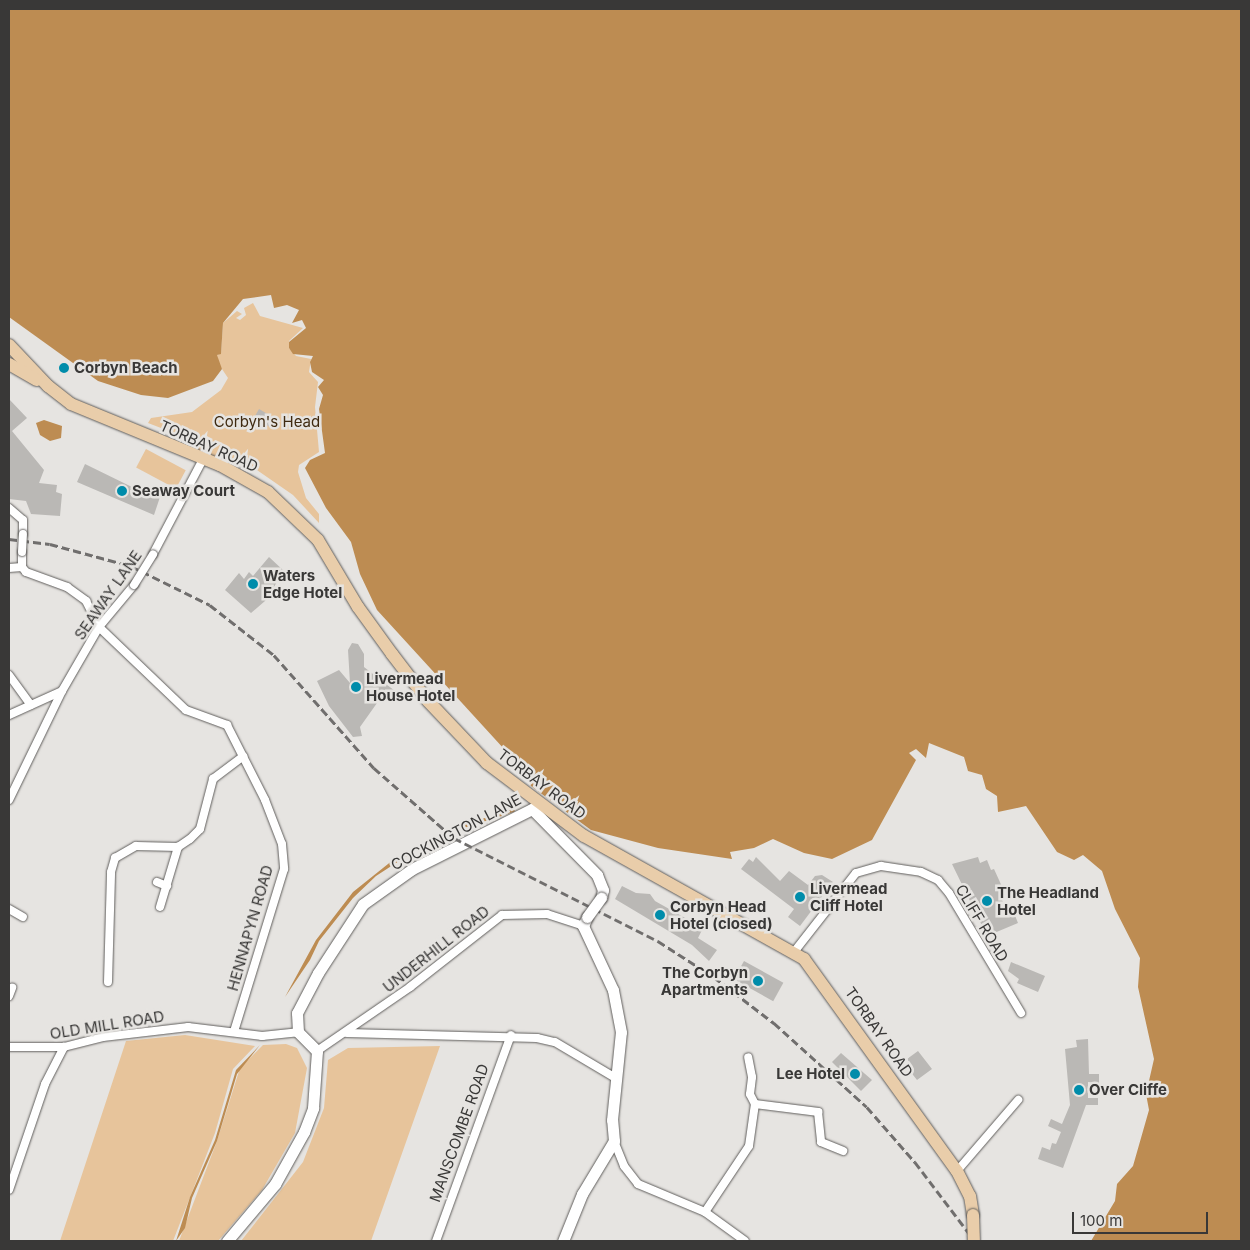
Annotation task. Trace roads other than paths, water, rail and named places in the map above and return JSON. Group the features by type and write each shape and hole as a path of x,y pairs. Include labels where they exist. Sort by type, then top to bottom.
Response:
{"main road":[{"name":"TORBAY ROAD","path":"9,345 48,386"},
{"name":"TORBAY ROAD","path":"9,364 85,410 203,459 262,488 303,523 325,550 358,607 428,701 487,763 536,807 606,849 794,952 813,970 843,1008 957,1171 970,1196 974,1215 974,1241"}],"street":[{"name":"SEAWAY LANE","path":"9,800 62,691 98,627 134,585 153,554 203,459"},
{"path":"9,508 23,520 22,567 9,568"},
{"name":"HENNAPYN ROAD","path":"22,567 26,572 67,586 80,596 94,614 98,627 186,710 226,725 244,756 282,844 284,869 234,1032"},
{"path":"9,675 31,704"},
{"path":"9,715 62,691"},
{"path":"160,907 178,847 200,829 212,779 244,756"},
{"path":"536,807 597,875 601,898 585,922 607,976 618,1010 621,1032 614,1077 614,1141 624,1166 638,1184 705,1212 745,1241"},
{"name":"COCKINGTON LANE","path":"298,1032 300,1006 363,904 412,869 536,807"},
{"path":"108,982 111,872 115,858 136,846 178,847"},
{"name":"CLIFF ROAD","path":"794,952 856,873 881,866 922,872 938,880 948,893 1021,1012"},
{"path":"157,882 167,886"},
{"path":"9,909 22,917"},
{"name":"UNDERHILL ROAD","path":"317,1051 346,1034 502,915 541,914 585,922"},
{"name":"OLD MILL ROAD","path":"9,1047 64,1047 155,1030 188,1027 262,1036 298,1032"},
{"path":"227,1241 275,1184 304,1132 314,1099 317,1051 298,1032"},
{"path":"346,1034 511,1035 555,1042 614,1077"},
{"name":"MANSCOMBE ROAD","path":"436,1241 511,1035"},
{"path":"9,1190 44,1084 64,1047"},
{"path":"705,1212 749,1146 754,1104 750,1094 752,1077 748,1057"},
{"path":"957,1171 1018,1100"},
{"path":"754,1104 818,1112 821,1142 843,1151"},
{"path":"563,1241 582,1194 614,1141"}],"waterway":[{"path":"463,826 513,810"}],"railway":[{"path":"9,539 50,544 131,566 210,605 274,655 374,768 454,838 658,941 714,977 774,1023 867,1107 915,1162 975,1241"}],"place":[{"name":"Corbyn Beach","path":"64,368"},
{"name":"Seaway Court","path":"122,491"},
{"name":"Waters Edge Hotel","path":"253,584"},
{"name":"Livermead House Hotel","path":"356,687"},
{"name":"Livermead Cliff Hotel","path":"800,897"},
{"name":"The Headland Hotel","path":"987,901"},
{"name":"Corbyn Head Hotel (closed)","path":"660,915"},
{"name":"The Corbyn Apartments","path":"758,981"},
{"name":"Lee Hotel","path":"855,1074"},
{"name":"Over Cliffe","path":"1079,1090"}],"park label":[{"name":"Corbyn's Head","path":"267,422"}]}
